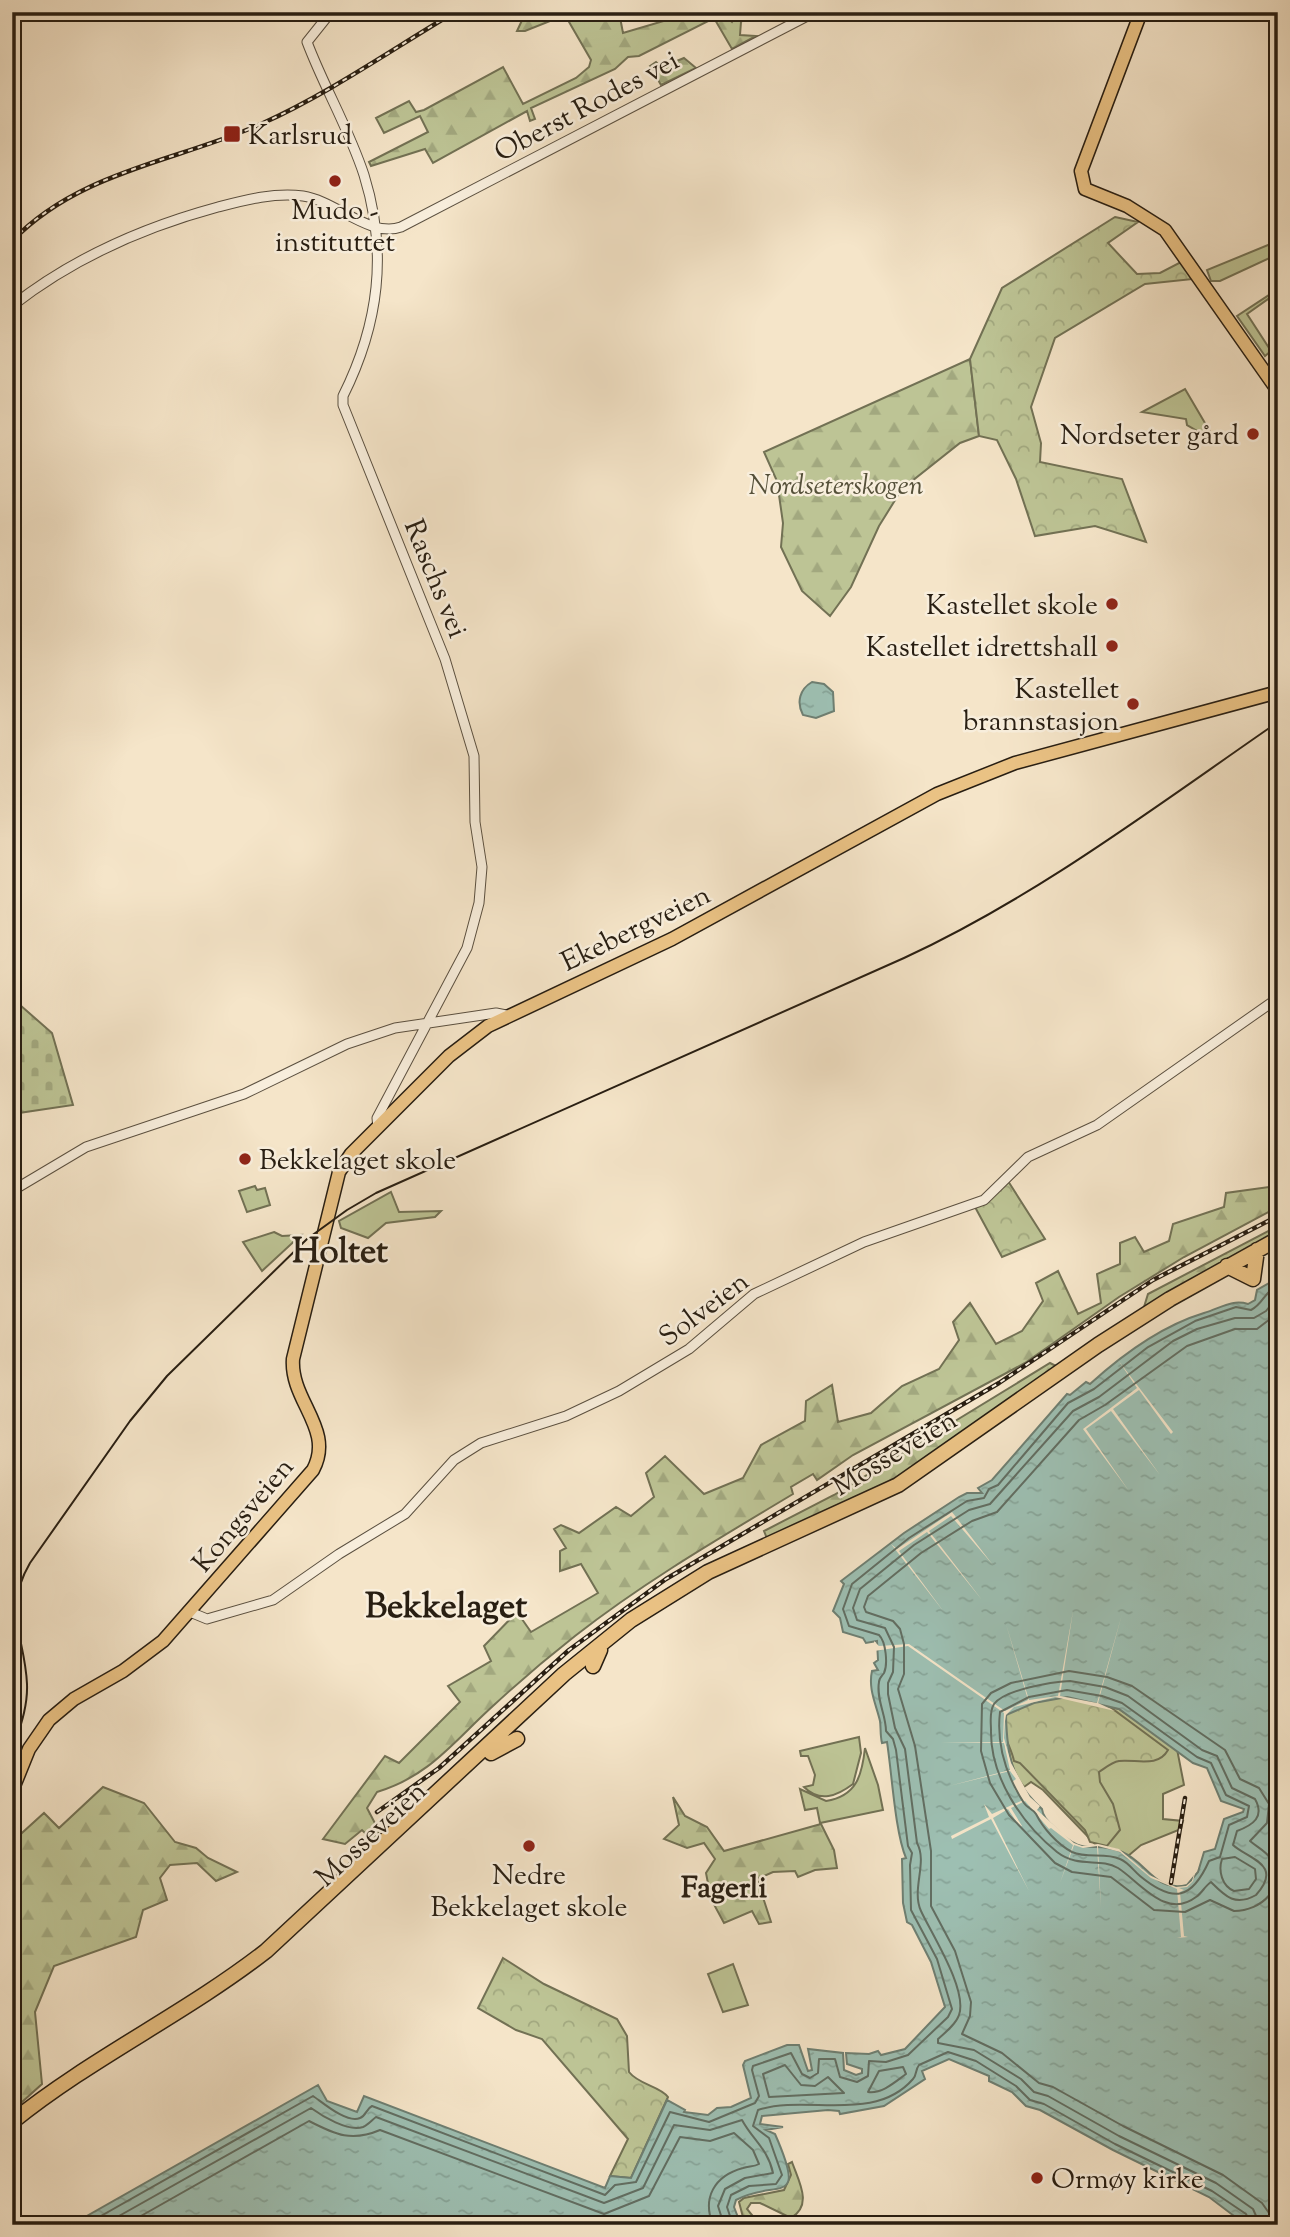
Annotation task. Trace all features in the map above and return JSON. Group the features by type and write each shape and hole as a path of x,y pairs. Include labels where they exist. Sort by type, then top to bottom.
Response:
{"highway":[{"name":"Mosseveien","path":"12,2122 246,1967 293,1928 581,1658 647,1610 716,1568 833,1518 898,1485 1069,1364 1278,1239"},
{"name":"Mosseveien","path":"1256,1253 1278,1245"},
{"path":"1229,1268 1253,1279 1256,1253"},
{"name":"Mosseveien","path":"103,2061 152,2038 242,1978 298,1934 600,1650 647,1610"},
{"path":"593,1666 600,1650"},
{"path":"491,1753 517,1739"},
{"path":"421,1818 438,1790"},
{"path":"372,1854 393,1844"}],"main road":[{"path":"1140,12 1081,170 1081,184 1087,191 1127,206 1165,230 1278,391"},
{"name":"Ekebergveien","path":"506,1015 665,942 960,783 1015,763 1278,692"},
{"name":"Kongsveien","path":"12,1791 29,1749 49,1720 74,1699 143,1657 190,1612 307,1479 317,1462 319,1434 296,1388 292,1369 339,1172 349,1157 454,1052 506,1015"}],"street":[{"name":"Raschs vei","path":"331,12 307,42 363,174 376,229 379,266 376,302 343,396 343,405 445,659 474,756 474,822 482,860 481,893 470,939 377,1118 378,1128"},
{"name":"Oberst Rodes vei","path":"376,229 387,232 401,227 815,12"},
{"path":"12,306 68,268 108,246 186,216 253,199 293,195 313,198 344,210 376,229"},
{"name":"Solveien","path":"190,1612 207,1619 273,1600 339,1554 405,1514 454,1460 481,1443 566,1416 620,1391 689,1349 737,1306 761,1291 864,1242 980,1202 1028,1157 1097,1125 1278,998"},
{"name":"Ekebergveien","path":"12,1191 90,1145 244,1094 347,1044 395,1028 496,1013 506,1015"}],"green space":[{"path":"535,12 619,12 623,33 694,12 722,12 732,22 739,12 750,12 741,22 740,35 756,36 732,49 714,18 639,56 628,57 615,69 531,108 535,119 530,121 527,111 433,163 425,149 371,166 369,162 428,132 420,116 384,133 376,118 409,101 416,112 424,110 503,67 523,104 576,78 589,67 591,60 565,15 525,31 517,31 524,16"},
{"path":"684,58 696,68 661,85 650,66 656,62 665,70 667,65"},
{"path":"1115,217 1138,222 1108,243 1137,274 1160,273 1181,262 1193,279 1145,284 1055,338 1031,407 1041,443 1040,462 1122,479 1146,542 1095,526 1035,536 1016,479 997,440 979,436 970,359 1002,288"},
{"path":"1278,241 1278,254 1220,281 1211,281 1207,270"},
{"path":"1278,289 1278,292 1247,314 1271,351 1265,356 1237,316"},
{"name":"Nordseterskogen","path":"970,359 979,436 960,443 902,489 879,526 851,587 830,616 802,591 781,547 783,523 777,481 764,452"},
{"path":"1185,389 1212,435 1206,436 1187,425 1186,419 1142,412"},
{"path":"12,998 52,1033 73,1105 12,1114"},
{"path":"1008,1181 1045,1239 1002,1257 975,1207"},
{"path":"255,1186 257,1190 265,1188 270,1205 247,1212 239,1191"},
{"path":"1269,1187 1278,1193 1278,1207 1184,1257 1119,1297 1025,1363 853,1455 817,1480 813,1474 791,1487 793,1494 682,1562 601,1616 524,1678 427,1767 396,1785 377,1792 367,1808 379,1831 373,1841 362,1830 345,1844 323,1839 385,1756 399,1763 460,1702 448,1686 491,1661 484,1646 517,1612 531,1632 598,1593 581,1564 560,1571 560,1551 566,1548 554,1529 561,1525 579,1533 616,1507 631,1516 654,1497 646,1473 665,1456 704,1494 743,1478 761,1445 805,1421 806,1401 832,1385 838,1422 871,1413 902,1386 939,1369 959,1340 953,1322 970,1303 996,1344 1022,1331 1043,1301 1036,1283 1058,1271 1078,1314 1101,1303 1097,1274 1120,1264 1120,1243 1135,1237 1144,1252 1169,1241 1173,1224 1224,1207 1226,1193"},
{"path":"391,1192 399,1212 441,1211 435,1217 386,1223 368,1238 341,1228 339,1221"},
{"path":"1278,1226 1278,1234 1144,1307 1148,1294"},
{"path":"274,1232 282,1236 301,1235 262,1271 243,1242"},
{"path":"1050,1363 1056,1366 906,1476 768,1541 764,1531 834,1495"},
{"path":"1055,1695 1110,1707 1168,1750 1164,1756 1153,1761 1119,1761 1099,1772 1100,1782 1113,1804 1120,1830 1107,1846 1090,1842 1085,1830 1020,1763 1014,1761 1004,1732 1008,1710"},
{"path":"1067,1697 1119,1709 1177,1749 1184,1785 1163,1794 1163,1819 1183,1821 1181,1829 1141,1845 1128,1856 1122,1852 1098,1847 1043,1790 1031,1782 1024,1787 1011,1761 1007,1713"},
{"path":"859,1737 861,1753 853,1784 828,1796 816,1795 804,1787 813,1785 815,1775 808,1756 801,1756 800,1751"},
{"path":"865,1748 878,1785 883,1810 820,1823 817,1808 805,1810 800,1789 826,1801 845,1794 860,1775"},
{"path":"103,1787 144,1803 175,1842 196,1848 208,1858 237,1872 216,1881 197,1863 170,1865 160,1878 167,1900 143,1910 136,1937 54,1966 35,2012 42,2084 12,2111 12,1842 44,1813 59,1828"},
{"path":"673,1797 685,1816 707,1827 724,1851 821,1824 834,1850 837,1868 815,1870 798,1877 795,1871 773,1872 757,1879 771,1922 759,1924 752,1911 724,1923 711,1899 706,1873 715,1859 704,1843 687,1848 664,1839 679,1825"},
{"path":"503,1958 544,1984 617,2019 627,2036 629,2072 668,2097 631,2178 610,2176 628,2139 542,2039 516,2030 478,2008"},
{"path":"733,1964 748,2005 723,2012 708,1974"},
{"path":"792,2162 801,2185 803,2200 798,2213 791,2218 760,2203 751,2203 747,2209 760,2225 745,2225 739,2202 744,2198 784,2190 791,2175 788,2164"}],"water":[{"path":"812,682 824,684 833,692 834,711 816,718 803,715 800,696"},
{"path":"1278,1278 1278,2225 1246,2225 1209,2197 1113,2150 1040,2110 1026,2106 1012,2092 989,2081 989,2076 949,2059 922,2071 925,2079 884,2106 840,2114 839,2111 828,2110 762,2116 760,2124 783,2127 766,2130 775,2134 789,2173 788,2182 783,2187 736,2200 734,2207 741,2225 71,2225 318,2085 327,2101 357,2112 364,2096 605,2188 610,2176 631,2178 667,2100 685,2110 684,2112 708,2115 717,2108 731,2107 751,2098 743,2065 745,2061 787,2045 799,2045 808,2071 812,2070 808,2049 843,2053 844,2070 856,2075 862,2073 862,2069 847,2064 846,2053 869,2054 878,2051 881,2055 905,2049 945,2007 931,1962 912,1925 907,1922 903,1903 902,1859 906,1858 896,1818 887,1742 882,1743 871,1684 872,1671 878,1670 874,1663 878,1660 877,1641 866,1643 863,1638 843,1632 840,1618 833,1611 844,1584 841,1581 904,1533 959,1497 967,1493 982,1493 978,1488 992,1480 1067,1394 1070,1395 1086,1382 1090,1384 1129,1352 1158,1333 1226,1305 1248,1304 1255,1300 1257,1290","holes":["1067,1697 1119,1709 1193,1763 1207,1768 1221,1801 1244,1809 1243,1812 1224,1819 1215,1849 1204,1852 1198,1872 1187,1885 1167,1885 1159,1881 1122,1852 1074,1843 1048,1821 1042,1809 1017,1778 1010,1755 1006,1715 1034,1703"]}],"pier":[{"path":"1118,1360 1173,1432 1171,1434 1139,1390 1113,1409 1160,1475 1111,1411 1086,1429 1129,1491 1083,1429 1137,1388"},
{"path":"952,1512 993,1565 951,1516 929,1531 982,1600 927,1532 899,1551 944,1612 891,1544 897,1549"},
{"path":"1073,1611 1060,1696 1097,1703 1122,1614 1098,1703 1115,1711 1055,1697 1014,1707 1006,1715 1004,1738 1011,1763 1030,1797 1040,1806 1037,1810 1074,1843 1082,1846 1098,1844 1119,1849 1149,1875 1176,1887 1186,1886 1192,1881 1199,1857 1193,1881 1187,1887 1179,1888 1184,1890 1180,1892 1184,1936 1188,1937 1177,1938 1181,1937 1177,1889 1151,1878 1120,1852 1098,1846 1101,1908 1097,1846 1083,1848 1074,1845 1060,1883 1073,1845 1049,1829 1025,1801 1011,1808 1022,1826 1020,1827 1008,1809 993,1818 1029,1891 991,1819 952,1839 951,1836 989,1817 984,1804 992,1814 1023,1800 1015,1790 1012,1782 1016,1779 1010,1771 949,1786 1010,1770 1004,1743 940,1742 1003,1742 1004,1713 908,1646 874,1651 874,1641 879,1646 909,1644 1005,1711 1028,1700 1006,1624 1029,1700 1058,1696"}],"tram line":[{"path":"12,1753 27,1693 17,1624 17,1595 30,1563 130,1421 167,1376 307,1239 376,1193 954,934 1096,848 1278,722"}],"railway":[{"path":"12,241 39,217 98,183 261,124 335,85 455,12"},
{"path":"377,1812 439,1768 569,1650 666,1579 999,1383 1153,1280 1278,1216"},
{"path":"1171,1883 1185,1798"}],"place":[{"name":"Karlsrud","path":"232,134"},
{"name":"Mudo - instituttet","path":"335,181"},
{"name":"Nordseter gård","path":"1253,434"},
{"name":"Kastellet skole","path":"1112,604"},
{"name":"Kastellet idrettshall","path":"1112,646"},
{"name":"Kastellet brannstasjon","path":"1133,704"},
{"name":"Bekkelaget skole","path":"245,1159"},
{"name":"Nedre Bekkelaget skole","path":"529,1846"},
{"name":"Ormøy kirke","path":"1037,2178"}],"district":[{"name":"Holtet","path":"340,1250"},
{"name":"Bekkelaget","path":"446,1605"},
{"name":"Fagerli","path":"724,1887"}]}
